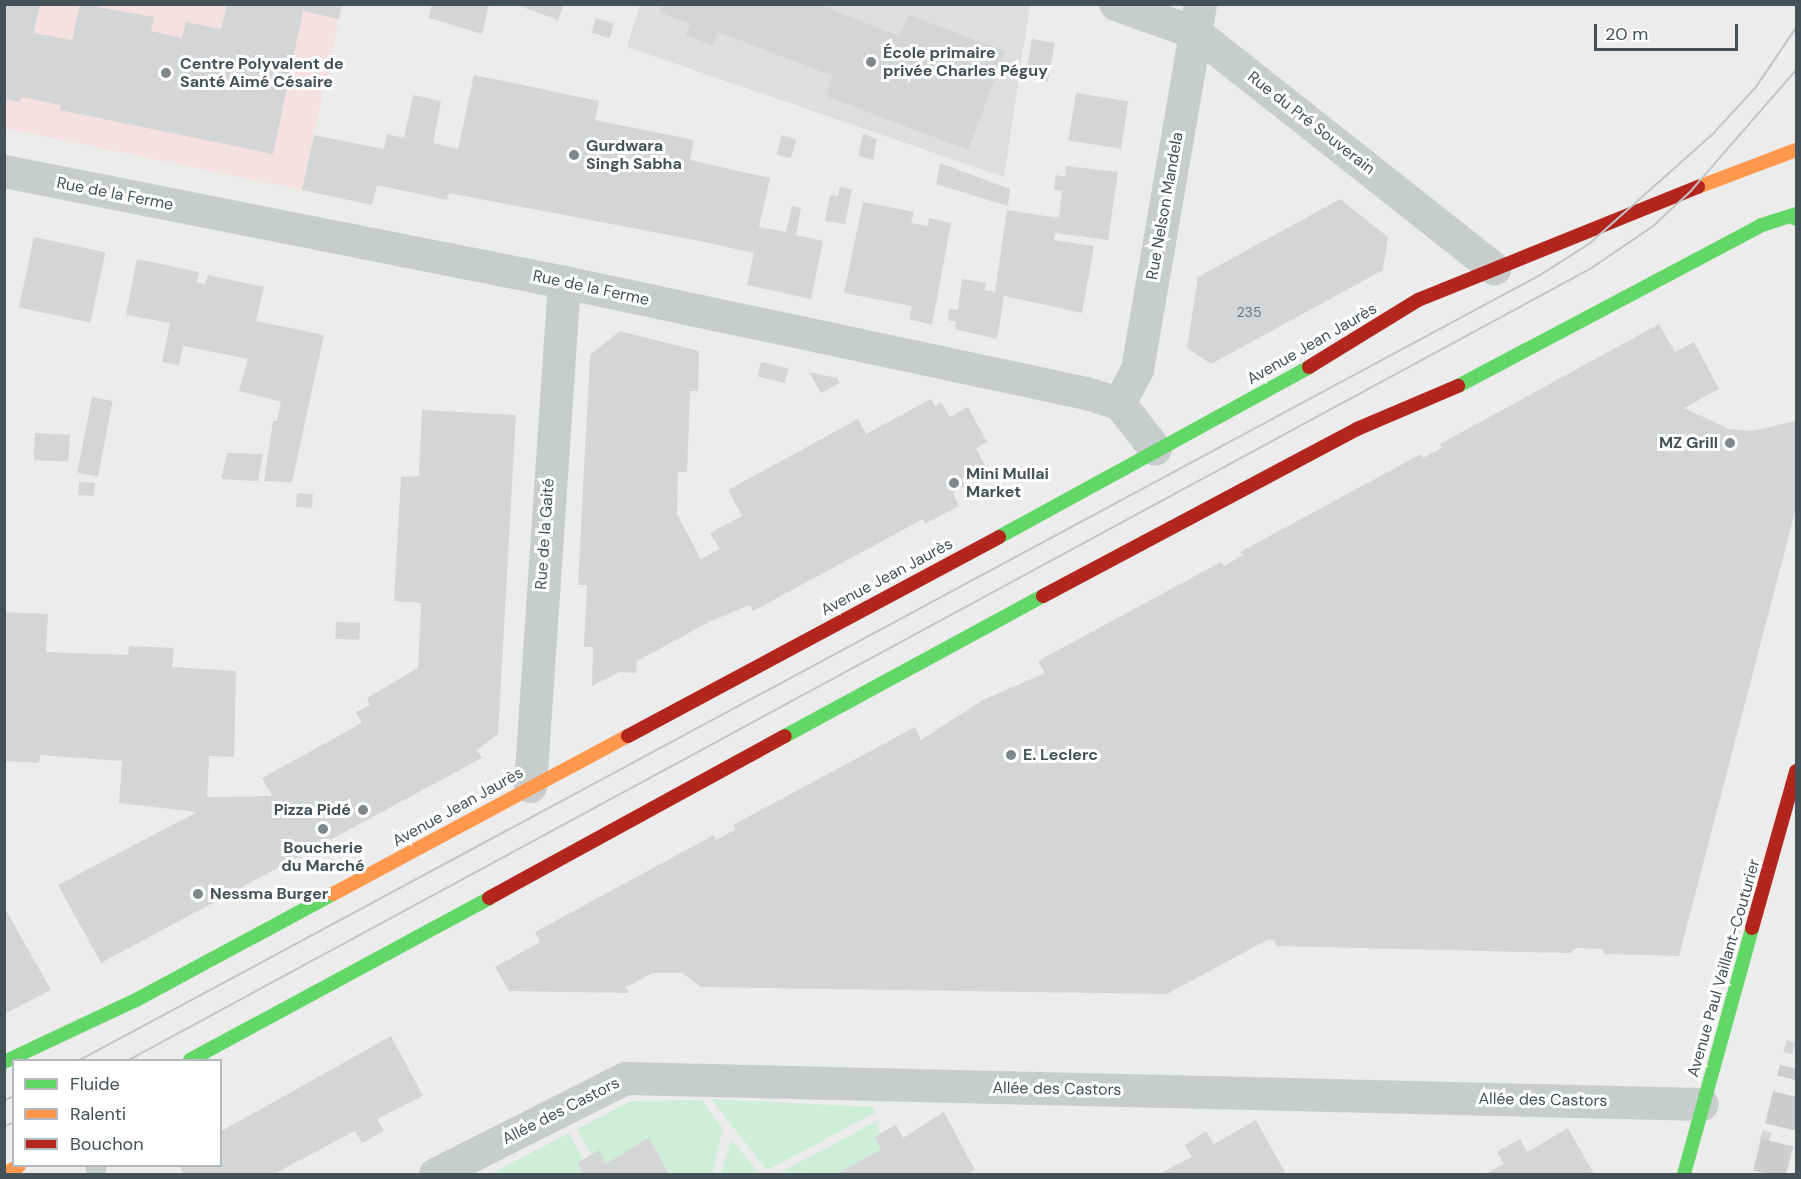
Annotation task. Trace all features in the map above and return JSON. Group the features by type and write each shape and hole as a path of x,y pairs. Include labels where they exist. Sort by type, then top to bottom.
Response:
{"street":[{"name":"Rue du Pré Souverain","path":"1114,4 1198,19 1494,268"},
{"name":"Rue Nelson Mandela","path":"1119,403 1137,369 1198,19"},
{"name":"Avenue Jean Jaurès","path":"4,1062 82,1022 136,1000 1340,350 1418,300 1797,150"},
{"name":"Rue de la Ferme","path":"4,171 564,282 1119,403"},
{"path":"192,1059 1185,518 1357,429 1464,383 1762,225 1795,216"},
{"name":"Rue de la Gaité","path":"530,786 564,282"},
{"path":"1119,403 1155,450"},
{"name":"Avenue Paul Vaillant-Couturier","path":"1684,1174 1797,771"},
{"name":"Allée des Castors","path":"435,1174 625,1078 1702,1104"}],"shaded area":[{"name":"Centre Polyvalent de Santé Aimé Césaire","path":"5,5 342,5 302,190 5,128"},
{"path":"640,5 1030,5 1004,177 627,47"}],"green space":[{"path":"711,1099 874,1107 875,1113 767,1170"},
{"path":"702,1100 723,1129 712,1174 669,1174 649,1138 605,1164 599,1151 591,1154 577,1129 631,1101"},
{"path":"877,1121 879,1134 875,1137 881,1150 836,1174 781,1172"},
{"path":"569,1133 583,1159 577,1163 583,1174 491,1174"},
{"path":"731,1139 760,1174 721,1174"}],"building":[{"name":"Centre Polyvalent de Santé Aimé Césaire","path":"4,4 40,4 34,33 72,40 80,4 154,17 151,31 182,38 186,22 221,29 227,4 342,4 339,19 303,11 273,154 60,110 61,105 22,97 20,102 4,99"},
{"path":"432,4 489,4 482,34 429,18"},
{"path":"514,4 564,4 558,20"},
{"path":"663,4 817,4 899,36 908,15 1005,51 968,150 826,96 833,76 718,32 713,46 686,35 690,24 660,12"},
{"path":"596,18 614,24 609,38 591,32"},
{"path":"1032,39 1055,43 1048,81 1025,77"},
{"path":"474,75 599,101 595,120 694,140 690,160 770,178 759,227 786,232 792,206 801,208 796,235 823,241 811,299 747,285 754,253 695,240 449,193 447,200 377,185 372,205 302,190 314,135 384,149 387,134 404,138 413,95 441,101 433,143 458,149"},
{"path":"1076,93 1128,101 1121,149 1068,140"},
{"path":"863,134 877,139 873,160 858,156"},
{"path":"782,135 796,139 791,158 776,154"},
{"path":"940,163 1010,189 1008,206 936,184"},
{"path":"1066,166 1118,172 1108,240 1055,233 1054,240 1094,246 1082,313 1004,296 997,339 955,329 956,322 948,320 949,309 958,310 962,279 986,283 985,290 995,292 1007,210 1059,218 1062,191 1054,190 1056,175 1065,177"},
{"path":"840,187 852,189 845,224 825,221 830,195 838,196"},
{"path":"1340,199 1388,237 1383,270 1211,364 1187,348 1198,277"},
{"path":"863,202 914,212 911,223 928,226 929,218 951,223 932,325 909,319 912,306 844,293"},
{"path":"34,237 105,252 90,323 19,307"},
{"path":"137,259 199,272 197,282 205,284 208,275 264,287 256,321 324,335 292,482 264,481 273,421 277,421 281,402 239,391 248,359 183,346 179,365 162,362 170,323 126,315"},
{"path":"1659,324 1675,352 1694,342 1719,389 1684,408 1729,429 1752,431 1796,421 1796,508 1679,956 1604,954 1602,949 1577,948 1570,953 1276,946 1274,940 1267,940 1167,994 701,987 682,973 653,973 626,987 629,993 509,991 495,967 540,942 535,932 714,835 716,840 736,829 733,825 915,727 921,740 983,700 1045,673 1038,661 1221,562 1224,566 1243,555 1240,552 1421,454 1423,458 1442,448 1440,444"},
{"path":"620,331 699,351 698,391 690,391 687,472 678,472 677,514 701,559 720,549 710,533 742,516 728,490 858,419 866,434 931,399 935,406 941,402 950,417 968,407 987,442 976,448 985,466 962,479 965,486 953,493 959,506 925,524 923,519 753,611 750,605 711,621 637,661 636,673 619,672 592,686 593,647 584,647 587,585 578,585 590,355"},
{"path":"761,362 788,368 785,383 758,377"},
{"path":"809,372 837,378 840,383 821,393"},
{"path":"92,397 113,401 98,477 77,473"},
{"path":"422,410 516,415 498,734 477,750 482,758 101,963 58,885 197,812 119,803 122,761 40,755 39,763 4,761 4,612 48,614 46,652 128,655 129,646 174,648 172,667 236,671 234,757 209,756 207,797 272,796 262,778 362,723 356,712 370,705 367,698 418,668 421,603 394,601 401,477 419,476"},
{"path":"35,433 70,435 69,462 34,460"},
{"path":"227,453 263,454 258,481 221,479"},
{"path":"79,482 95,483 94,496 78,495"},
{"path":"297,493 313,494 312,508 296,507"},
{"path":"336,622 360,623 359,640 335,639"},
{"path":"7,912 51,990 4,1014 4,914"},
{"path":"391,1036 423,1096 377,1119 384,1131 362,1143 355,1131 274,1174 184,1174 180,1167 222,1167 222,1131"},
{"path":"1787,1040 1796,1043 1792,1054 1783,1051"},
{"path":"944,1112 975,1170 966,1174 836,1174 881,1150 875,1137 879,1134 896,1125 903,1138"},
{"path":"1256,1120 1286,1174 1159,1174 1192,1157 1185,1145 1206,1131 1214,1144"},
{"path":"1568,1128 1594,1174 1485,1174 1504,1164 1497,1152 1520,1139 1527,1152"},
{"path":"1763,1130 1772,1133 1768,1144 1759,1141"},
{"path":"649,1138 669,1174 583,1174 577,1163 599,1150 605,1164"}],"tunnel":[{"path":"1769,1174 1796,1068"}],"tram line":[{"path":"82,1059 1542,274 1589,244 1713,134 1756,87 1796,28"},
{"path":"131,1059 1590,269 1652,227 1691,191 1796,70"},
{"path":"4,1101 12,1097"},
{"path":"4,1127 12,1123"}],"traffic: fast":[{"path":"1458,386 1762,225 1796,214"},
{"path":"1791,216 1796,219"},
{"path":"999,537 1309,367"},
{"path":"785,736 1043,596"},
{"path":"4,1062 136,1000 333,894"},
{"path":"192,1059 489,898"},
{"path":"1684,1174 1752,928"}],"traffic: slow":[{"path":"1698,187 1796,150"},
{"path":"333,894 628,736"},
{"path":"4,1174 17,1167"}],"traffic: jam":[{"path":"1309,367 1418,300 1698,187"},
{"path":"1043,596 1357,429 1458,386"},
{"path":"628,736 999,537"},
{"path":"489,898 785,736"},
{"path":"1752,928 1796,771"}],"place":[{"name":"École primaire privée Charles Péguy","path":"871,62"},
{"name":"Centre Polyvalent de Santé Aimé Césaire","path":"166,73"},
{"name":"Gurdwara Singh Sabha","path":"574,155"},
{"name":"MZ Grill","path":"1730,443"},
{"name":"Mini Mullai Market","path":"954,483"},
{"name":"E. Leclerc","path":"1011,755"},
{"name":"Pizza Pidé","path":"363,810"},
{"name":"Boucherie du Marché","path":"323,829"},
{"name":"Nessma Burger","path":"198,894"}]}
